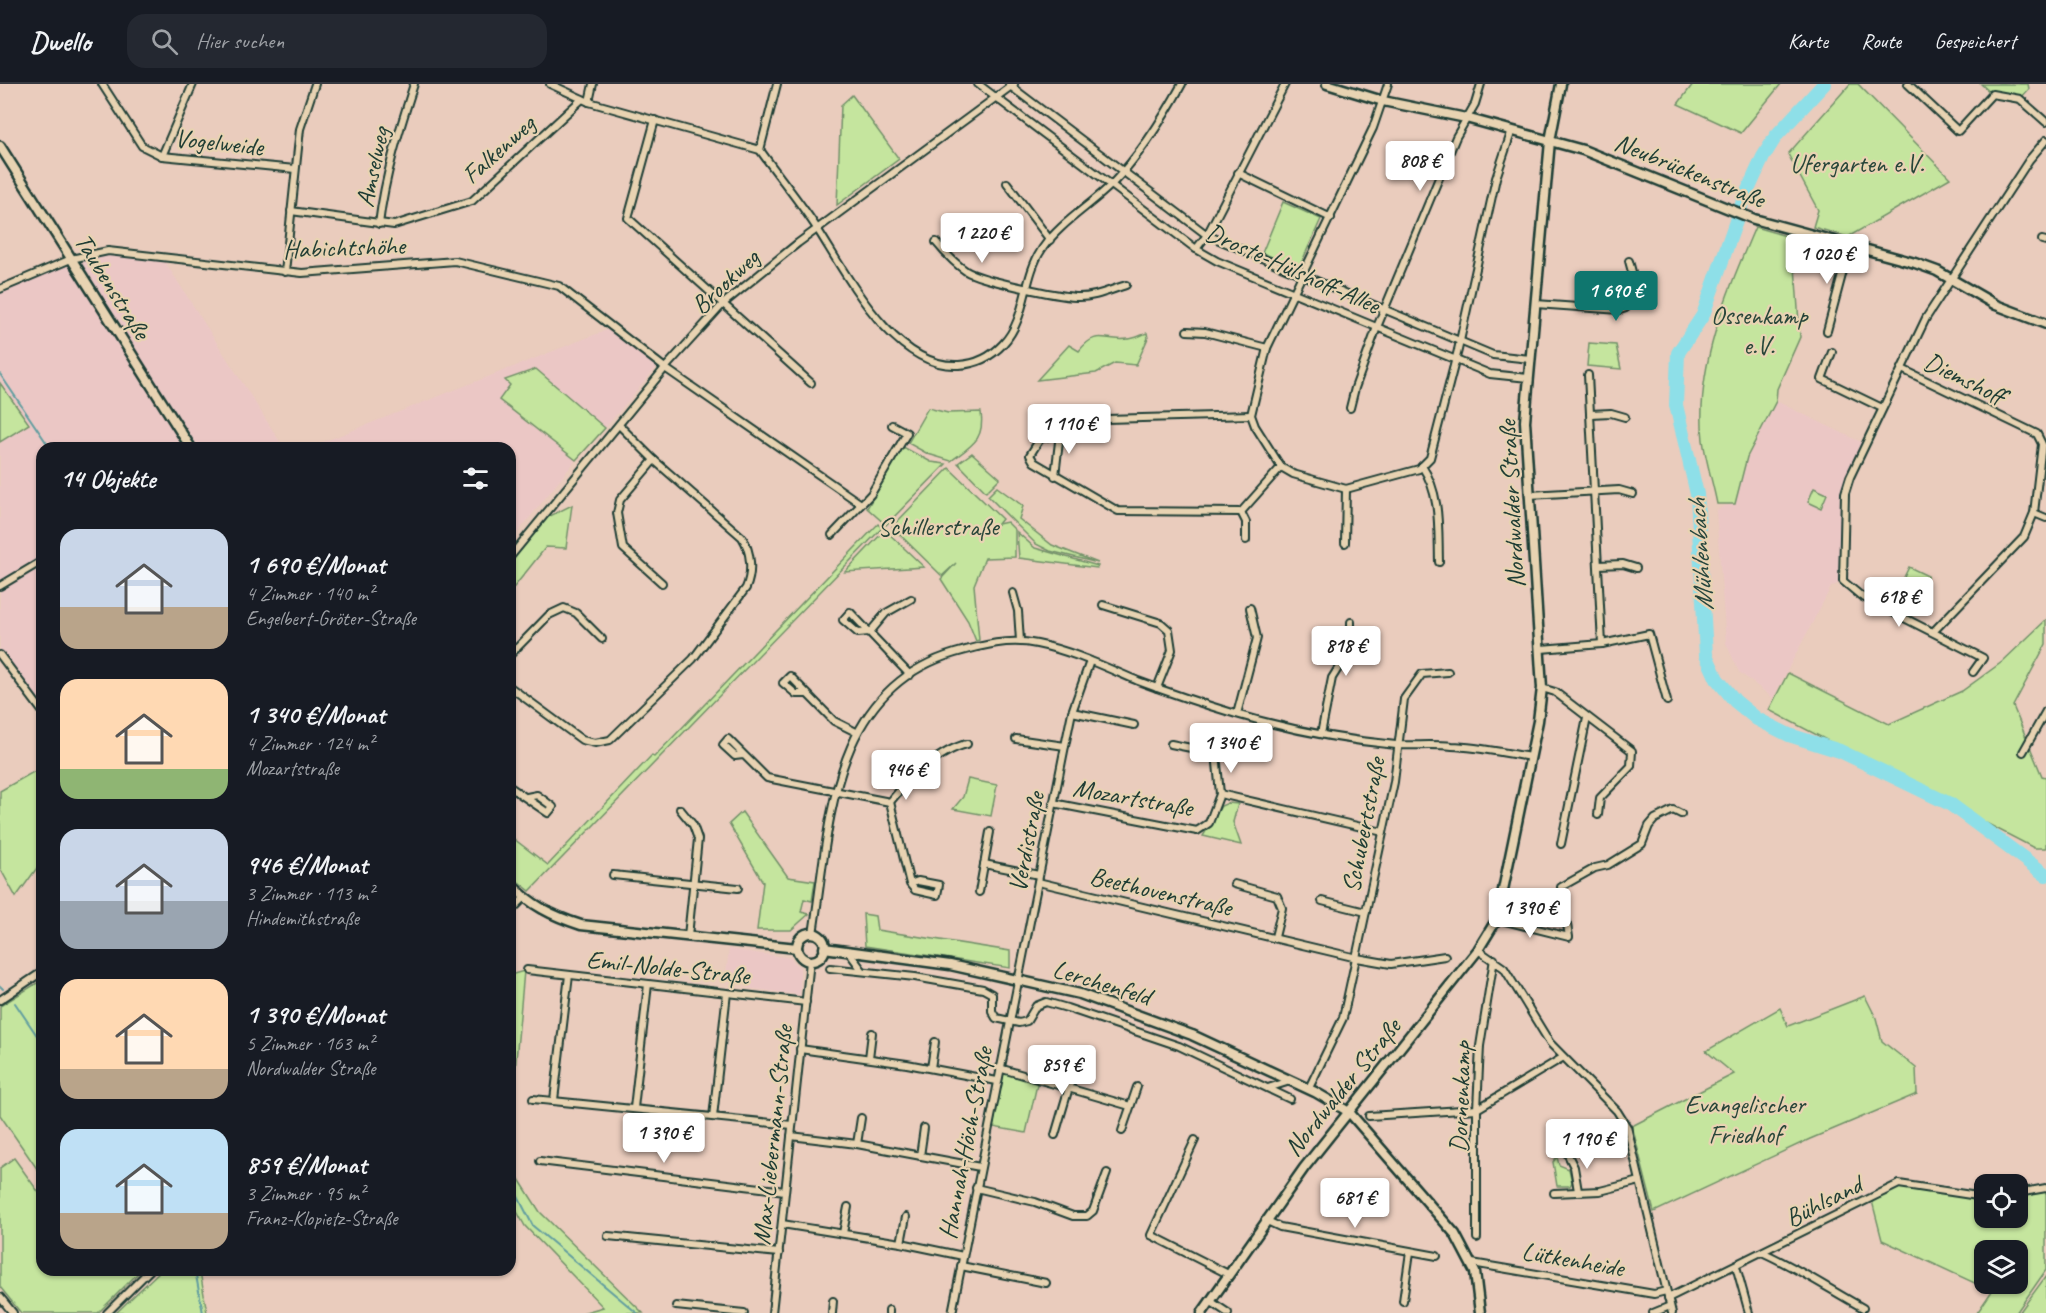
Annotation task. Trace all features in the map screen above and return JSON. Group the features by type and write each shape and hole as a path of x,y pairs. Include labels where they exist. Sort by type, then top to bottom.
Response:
{"street":[{"name":"Vogelweide","path":"102,84 142,146 162,156 295,169"},
{"path":"162,156 193,84"},
{"path":"285,272 300,129 315,84"},
{"name":"Amselweg","path":"379,224 392,150 414,84"},
{"path":"550,84 589,102 760,150 817,229 855,291 895,338 923,357 947,366 986,359 1005,342 1016,325 1038,255 1050,240 1111,185 1164,117 1182,84"},
{"path":"589,102 593,84"},
{"path":"760,150 777,84"},
{"name":"Droste-Hülshoff-Allee","path":"978,84 1196,249 1216,261 1490,374 1528,378"},
{"path":"1196,249 1207,235 1285,84"},
{"name":"Neubrückenstraße","path":"1327,84 1383,101 1512,130 1606,158 1754,219 1915,263 1996,305 2046,324"},
{"path":"1388,84 1373,128 1267,348 1251,415 1255,426 1281,467 1293,474 1346,489 1419,469 1430,458 1456,360 1496,178 1512,130"},
{"path":"1350,408 1377,327 1456,137 1475,104 1481,84"},
{"name":"Nordwalder Straße","path":"1202,1313 1265,1220 1478,950 1497,919 1531,757 1542,688 1525,420 1550,141 1561,84"},
{"path":"1908,84 1958,131 1992,94 2020,99 2046,122"},
{"name":"Droste-Hülshoff-Allee","path":"1010,85 1207,235 1493,355 1530,359"},
{"name":"Brookweg","path":"516,550 665,368 724,303 817,229 997,98 1010,85"},
{"name":"Falkenweg","path":"291,211 394,225 472,201 582,99"},
{"path":"655,120 628,218 811,383"},
{"name":"Diemshoff","path":"1973,672 1983,658 1861,596 1843,581 1845,493 1850,477 1926,318 2029,160 2046,140"},
{"name":"Taubenstraße","path":"0,146 187,442"},
{"path":"1238,173 1331,218"},
{"path":"1007,183 1050,240"},
{"path":"936,242 969,273 1027,287 1077,297 1094,295 1126,285"},
{"path":"1827,331 1850,245"},
{"name":"Habichtshöhe","path":"0,289 71,259 108,251 285,272 455,261 559,286 665,368"},
{"path":"1536,304 1620,310 1626,308 1632,272 1629,261"},
{"path":"1187,331 1204,332 1267,348"},
{"path":"1832,352 1822,379 1882,408"},
{"path":"665,368 861,504"},
{"name":"Diemshoff","path":"1902,369 2037,434 2042,444 2034,513 2024,537 1933,632"},
{"path":"1588,375 1602,644"},
{"path":"1590,414 1611,413 1625,417"},
{"path":"1251,415 1106,419 1040,439 1030,455 1034,462 1055,476 1118,512 1241,512 1281,467"},
{"path":"516,692 582,740 595,743 610,740 693,659 747,588 751,578 748,546 742,537 654,460 619,424"},
{"path":"832,535 871,494 907,433 892,425"},
{"path":"1055,476 1060,433"},
{"path":"654,460 620,500 617,513 623,548 662,584"},
{"path":"1422,466 1429,477 1438,505 1438,562"},
{"path":"1345,543 1346,489"},
{"path":"1529,495 1618,490 1633,494"},
{"path":"1241,512 1246,522 1246,540"},
{"path":"2034,513 2046,519"},
{"path":"1598,565 1623,564 1636,568"},
{"path":"0,586 36,565"},
{"path":"1013,593 1018,611 1020,641"},
{"path":"910,675 870,632 886,613 911,599"},
{"path":"1103,605 1161,623 1169,630 1172,650 1157,688"},
{"path":"516,649 549,615 564,608 576,613 602,639"},
{"path":"1237,714 1257,638 1250,609"},
{"path":"1321,734 1332,678 1351,648 1351,622"},
{"path":"1541,649 1602,644 1648,634 1667,701"},
{"path":"813,933 835,793 856,732 870,711 886,694 910,675 937,658 993,642 1020,641 1060,649 1157,688 1237,714 1321,734 1398,745 1465,747 1531,757"},
{"path":"0,655 36,702"},
{"name":"Verdistraße","path":"1018,980 1072,712 1090,661"},
{"name":"Schubertstraße","path":"1309,1089 1343,1018 1394,782 1404,699 1422,674 1448,672"},
{"path":"1542,688 1555,692 1632,751 1631,766 1600,798 1598,815"},
{"path":"806,694 834,721 856,732"},
{"path":"2024,752 2046,711"},
{"path":"1072,712 1134,725"},
{"path":"1561,844 1587,718"},
{"path":"1016,739 1065,746"},
{"path":"890,802 901,788 950,748 967,744"},
{"name":"Mozartstraße","path":"1053,803 1197,831 1209,823 1220,794 1216,753 1171,744"},
{"path":"743,755 767,778 890,802"},
{"path":"516,791 527,797"},
{"name":"Mozartstraße","path":"1220,794 1383,832"},
{"path":"890,802 910,884"},
{"path":"680,809 697,831 688,936"},
{"path":"1497,919 1569,937 1561,887 1595,867 1608,865 1642,844 1649,826 1655,819 1673,810 1681,814"},
{"path":"979,892 990,832"},
{"name":"Beethovenstraße","path":"984,864 1357,958 1391,964 1445,956"},
{"path":"613,875 738,888"},
{"name":"Beethovenstraße","path":"1234,884 1277,896 1282,908 1275,937"},
{"path":"516,889 524,898 557,918 581,925 797,948"},
{"path":"516,906 524,898"},
{"name":"Schubertstraße","path":"1322,902 1366,912"},
{"path":"813,933 821,939 824,948 821,956 810,961 801,957 797,948 804,935 813,933"},
{"name":"Lerchenfeld","path":"824,948 950,965 1080,994 1146,1016 1309,1089 1349,1112 1455,1234 1472,1263 1478,1286 1480,1313"},
{"path":"1478,950 1504,968 1550,1043 1562,1058 1617,1111 1627,1127 1671,1309 1653,1313"},
{"path":"848,951 862,970"},
{"name":"Dornenkamp","path":"1477,1238 1477,1109 1480,1046 1494,959"},
{"name":"Max-Liebermann-Straße","path":"772,1313 810,961"},
{"path":"830,968 862,970 983,989 992,994 992,1011 996,1018 1027,1021 1036,1006 1046,1002 1179,1046 1290,1099"},
{"name":"Emil-Nolde-Straße","path":"527,970 806,1002"},
{"path":"554,1100 569,975"},
{"path":"0,1000 36,976"},
{"name":"Hannah-Höch-Straße","path":"952,1313 996,1081 1018,980"},
{"path":"634,1108 648,984"},
{"path":"713,1117 727,993"},
{"path":"869,1058 873,1033"},
{"path":"931,1068 935,1042"},
{"path":"800,1049 931,1068 996,1081"},
{"path":"1370,1116 1477,1109 1562,1058"},
{"path":"1055,1135 1075,1067"},
{"path":"999,1068 1070,1086 1130,1106"},
{"path":"1268,1088 1292,1080"},
{"path":"1122,1131 1137,1087"},
{"path":"533,1099 792,1125"},
{"path":"857,1144 861,1118"},
{"path":"920,1156 924,1128"},
{"path":"791,1136 857,1144 980,1167"},
{"path":"1195,1140 1151,1235 1228,1274"},
{"path":"1568,1155 1574,1167 1578,1191"},
{"path":"540,1161 785,1191"},
{"path":"976,1188 1035,1202 1073,1216 1087,1216 1093,1211 1107,1173"},
{"path":"1554,1192 1600,1191 1640,1181"},
{"name":"Bühlsand","path":"1668,1298 1764,1253 1899,1184 1974,1195"},
{"path":"2028,1191 2046,1188"},
{"path":"843,1233 848,1207"},
{"path":"901,1243 906,1217"},
{"path":"1265,1220 1280,1227 1437,1256"},
{"path":"782,1224 901,1243 963,1256"},
{"path":"608,1236 779,1253"},
{"path":"1403,1301 1410,1252"},
{"name":"Bühlsand","path":"1764,1253 1804,1272 1863,1308"},
{"name":"Lütkenheide","path":"1472,1263 1654,1294 1666,1291"},
{"path":"961,1266 1046,1283"},
{"path":"1736,1266 1749,1313"},
{"path":"107,1313 144,1276"},
{"path":"0,1297 13,1313"},
{"path":"832,1313 834,1301"},
{"path":"1210,1301 1228,1313"},
{"path":"675,1306 744,1313"}],"shaded area":[{"path":"107,256 162,257 280,442 36,442 36,703 0,654 0,283 71,259"},
{"path":"609,329 635,349 652,358 649,361 657,367 605,428 597,421 569,453 576,460 516,535 516,442 323,442"},
{"path":"1776,401 1865,444 1845,493 1843,581 1831,587 1773,698 1739,672 1726,643 1716,511 1724,506 1735,504 1747,457"},
{"path":"729,949 790,958 800,968 800,995 747,988 747,984 725,982"}],"green space":[{"path":"1693,84 1781,84 1741,133 1678,104"},
{"name":"Ufergarten e.V.","path":"1850,84 1858,84 1950,178 1848,237 1813,227 1818,210 1788,154"},
{"path":"1981,84 2028,84 2029,89 2020,99 1992,94"},
{"path":"852,95 899,159 837,205 841,105"},
{"path":"1283,202 1321,219 1299,268 1262,253"},
{"name":"Ossenkamp e.V.","path":"1755,227 1793,238 1800,337 1777,389 1776,401 1747,457 1735,504 1717,504 1703,440 1704,385 1715,331"},
{"path":"1147,333 1148,338 1136,365 1115,363 1096,373 1037,380 1069,345 1079,351 1085,344 1096,338 1130,339"},
{"path":"1589,343 1616,345 1621,369 1587,366"},
{"path":"536,369 605,428 576,460 499,400 510,385 505,380"},
{"path":"0,383 29,424 0,442"},
{"path":"928,408 948,413 981,412 979,436 971,446 951,461 928,454 908,443"},
{"path":"903,447 931,462 946,464 886,525 867,508"},
{"path":"972,453 1000,478 986,492 958,463"},
{"name":"Schillerstraße","path":"949,468 1002,519 998,524 1007,522 1015,530 1015,557 985,558 974,585 979,640 976,641 968,621 941,579 956,563 942,576 892,527"},
{"path":"997,487 1023,506 1019,519 1052,545 1098,563 1050,551 1036,544 988,496"},
{"path":"1814,488 1827,494 1821,508 1808,502"},
{"path":"572,505 566,548 546,547 516,584 516,550 540,521"},
{"path":"878,524 882,528 530,891 516,880 516,841 548,865 652,755 654,757"},
{"path":"885,530 924,567 845,572"},
{"path":"1017,532 1035,548 1098,566 1097,568 1019,558"},
{"path":"1909,567 1928,576 1911,611 1892,602"},
{"path":"2046,620 2046,644 2013,706 2042,776 2046,777 2046,848 2034,848 1769,710 1788,673 1889,724 1962,691 2002,662"},
{"path":"36,770 36,869 16,897 0,868 0,791"},
{"path":"968,779 997,785 991,816 953,809 963,797"},
{"path":"1228,803 1238,804 1233,822 1241,845 1203,836 1221,806"},
{"path":"742,812 788,877 815,881 812,901 804,899 801,912 809,914 791,930 757,930 763,882 729,824"},
{"path":"863,914 875,916 877,930 1010,951 1010,968 865,946"},
{"path":"524,971 516,1060 516,973"},
{"path":"36,984 36,1167 0,1115 0,1006"},
{"name":"Evangelischer Friedhof","path":"1865,996 1876,1018 1882,1041 1916,1068 1917,1094 1810,1139 1654,1212 1632,1126 1734,1074 1706,1051 1780,1008 1788,1026"},
{"path":"1004,1072 1038,1080 1026,1133 993,1127"},
{"path":"1557,1157 1559,1165 1569,1169 1572,1182 1570,1186 1557,1186 1553,1162"},
{"path":"14,1158 36,1189 36,1276 135,1276 98,1313 21,1313 0,1287 0,1168"},
{"path":"516,1174 540,1212 643,1313 582,1313 603,1307 525,1226 516,1210"},
{"path":"1900,1187 1974,1197 1974,1228 2028,1228 2028,1193 2046,1190 2046,1270 2016,1313 1977,1313 1990,1294 2028,1294 2028,1240 1974,1240 1974,1283 1882,1240 1872,1201"},
{"path":"155,1276 201,1276 207,1313 116,1313"},
{"path":"2046,1276 2046,1313 2019,1313"}],"waterway":[{"name":"Mühlenbach","path":"1824,84 1776,136 1763,157 1743,201 1703,315 1678,353 1676,405 1697,494 1706,655 1717,679 1735,701 1757,719 1789,735 1840,751 1950,804 2046,875"},
{"path":"0,374 46,442"},
{"path":"0,986 3,989"},
{"path":"15,1003 36,1034"},
{"path":"516,1193 533,1226 637,1313"},
{"path":"196,1276 203,1313"}]}
